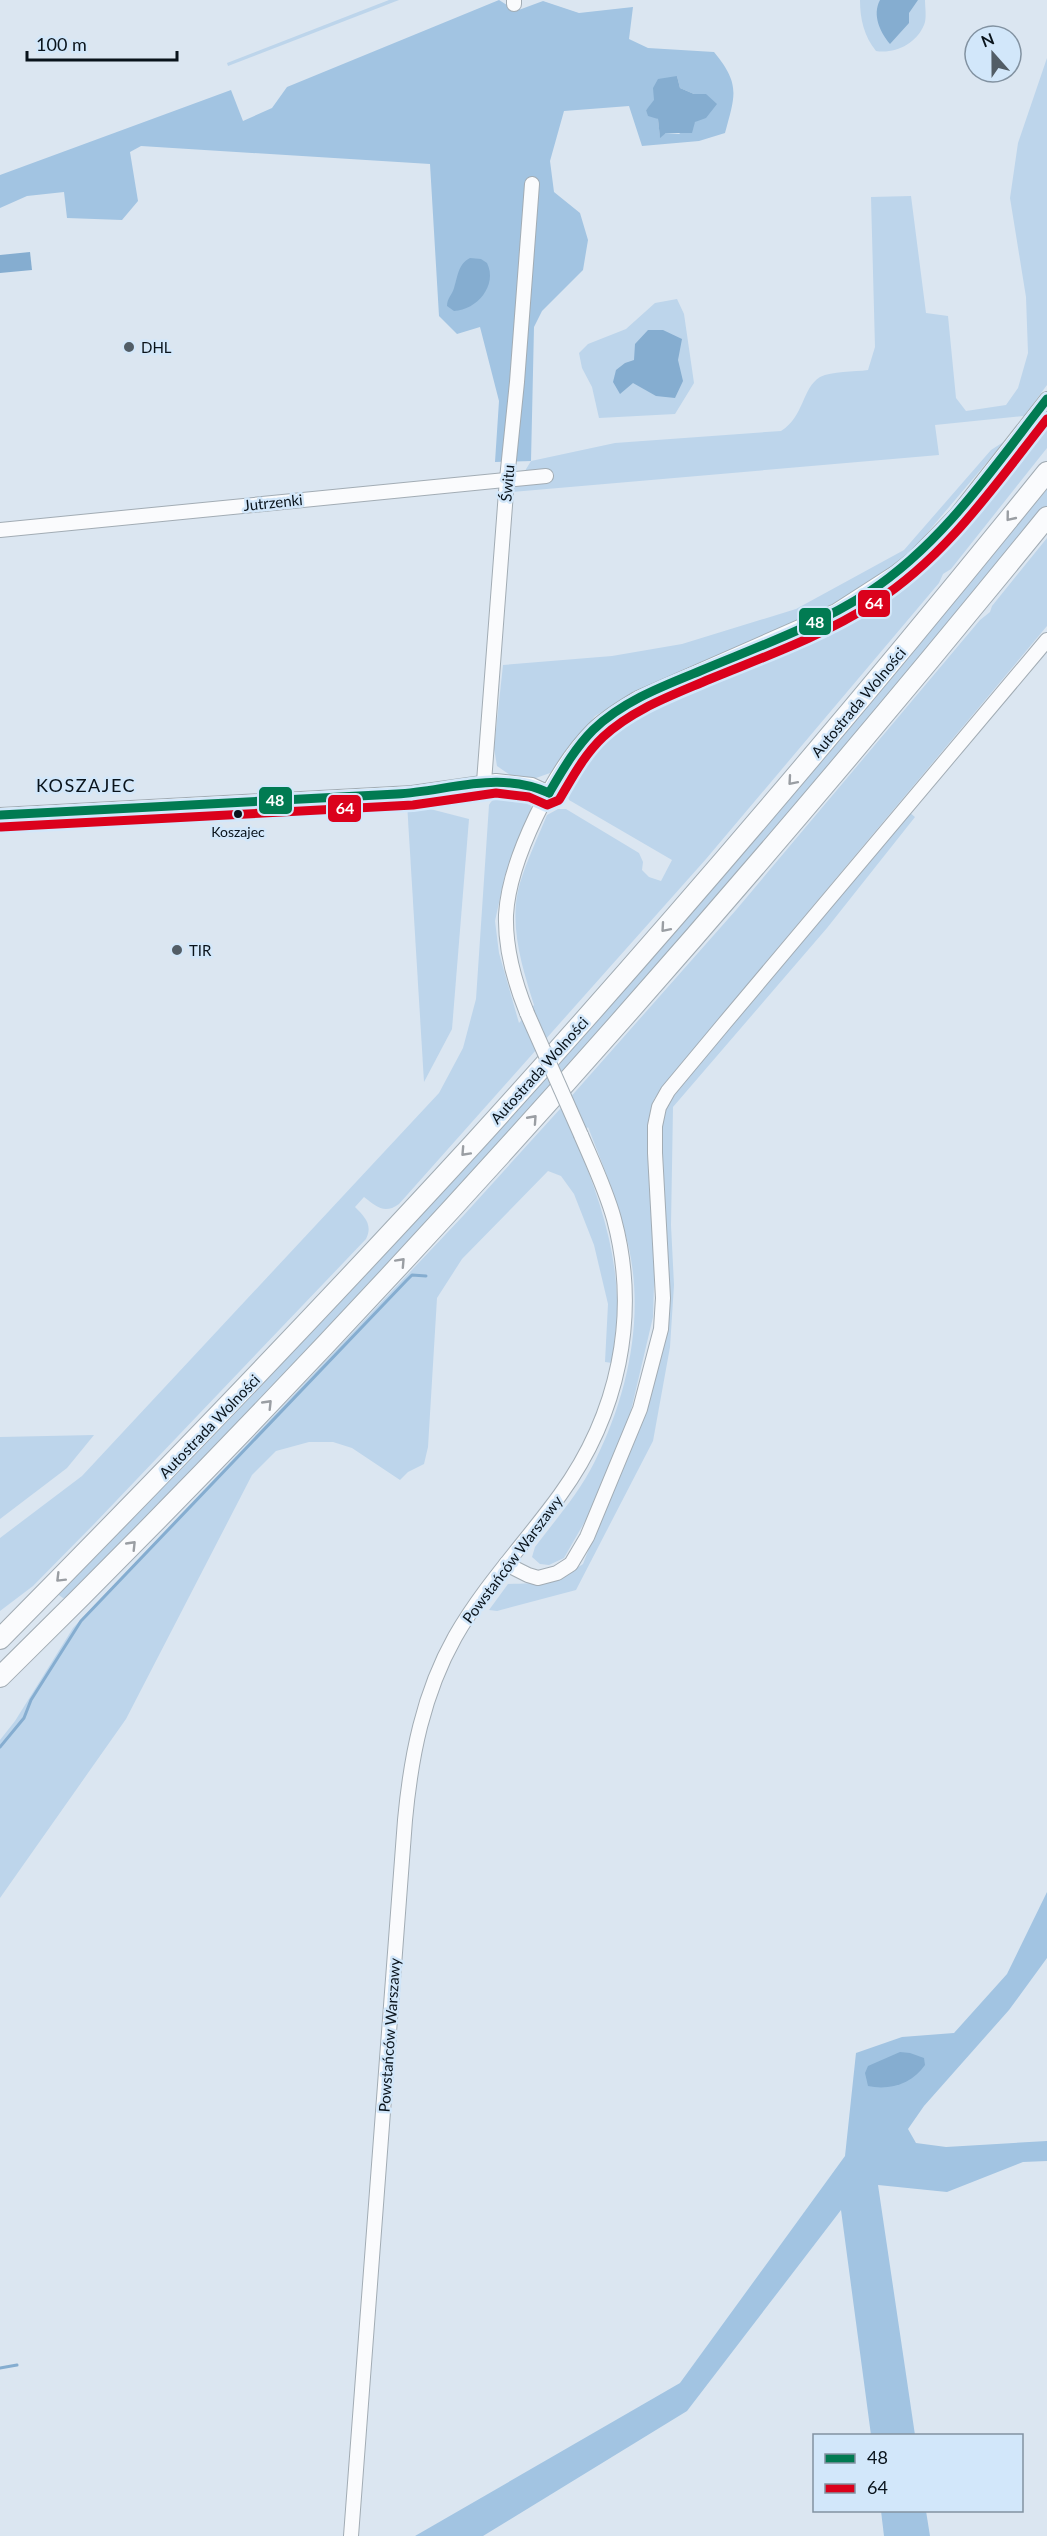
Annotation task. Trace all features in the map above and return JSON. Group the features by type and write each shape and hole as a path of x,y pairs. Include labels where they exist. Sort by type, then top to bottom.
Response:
{"highway":[{"name":"Autostrada Wolności","path":"0,1639 186,1450 571,1035 806,764 1047,472"},
{"name":"Autostrada Wolności","path":"0,1677 267,1405 516,1138 816,796 1047,517"}],"street":[{"name":"Świtu","path":"484,782 532,184"},
{"name":"Powstańców Warszawy","path":"351,2536 409,1778 425,1707 441,1665 468,1615 560,1495 585,1458 606,1410 623,1344 625,1296 621,1248 609,1202 517,989 508,952 506,932 508,896 518,859 549,793 595,729 625,706 670,683 836,611 895,573 921,551 957,514 1047,399"},
{"name":"Jutrzenki","path":"0,530 546,476"},
{"path":"506,1564 538,1578 557,1573 571,1564 586,1537 640,1409 661,1329 663,1298 655,1126 659,1107 723,1025 1047,640"},
{"path":"0,815 412,793 506,781 532,785 549,793"}],"shaded area":[{"path":"389,0 399,0 228,66 227,63"},
{"path":"499,0 516,11 543,1 579,13 633,7 629,39 648,48 714,52 723,63 729,73 733,91 725,133 699,141 642,146 629,106 564,111 550,161 554,192 580,213 588,240 583,270 542,311 534,327 531,461 495,462 499,401 480,327 457,334 439,316 430,164 141,146 130,152 138,201 122,220 67,218 64,192 27,196 0,208 0,175 231,90 243,121 272,108 287,87","holes":["677,76 680,88 694,94 706,94 695,122 679,134 666,133 660,137 658,119 646,110"]},
{"path":"860,0 925,0 924,25 916,38 904,46 890,51 876,51 864,27"},
{"path":"880,0 918,0 909,13 909,23 890,44 878,23 877,12"},
{"path":"1047,58 1047,385 1024,416 935,425 939,455 512,492 531,461 615,443 781,431 789,425 810,388 820,377 868,370 875,347 871,197 911,196 926,313 948,316 956,398 966,411 1006,405 1018,388 1028,353 1026,297 1010,198 1018,143"},
{"path":"677,76 680,88 694,94 706,94 717,104 706,118 695,122 692,133 666,133 660,138 658,119 648,116 646,110 654,100 653,88 658,79"},
{"path":"30,252 32,270 0,273 0,255"},
{"path":"470,258 481,259 487,263 490,280 483,295 477,301 462,310 454,311 447,306 448,301 461,267"},
{"path":"677,299 684,314 694,383 675,414 599,418 592,387 582,368 579,353 588,344 626,329 655,303"},
{"path":"648,330 663,330 682,339 678,360 683,381 675,398 656,396 633,383 620,394 613,382 616,370 634,360 635,344"},
{"path":"1047,417 1047,448 951,569 943,574 939,583 706,859 399,1204 384,1209 364,1197 355,1207 368,1225 366,1239 95,1523 33,1586 0,1611 0,1538 82,1476 439,1093 463,1048 476,999 489,805 493,800 508,793 532,798 531,815 505,875 495,921 499,953 519,1023 534,1005 518,945 515,914 517,898 526,866 547,815 558,809 566,809 639,853 643,862 642,870 649,877 661,881 672,860 569,800 565,788 566,781 588,751 615,724 658,700 797,639 806,638 883,596 936,551"},
{"path":"1005,441 911,552 873,581 835,603 627,697 595,716 550,773 536,778 510,775 497,766 494,748 503,665 612,656 682,644 796,609 904,550 991,450"},
{"path":"1047,482 1047,507 1033,525 661,966 320,1341 69,1597 63,1598 56,1593 205,1439"},
{"path":"1047,538 1047,626 674,1072 654,1099 649,1127 655,1253 653,1317 629,1419 592,1509 564,1558 549,1565 540,1564 532,1557 535,1547 582,1484 607,1436 624,1382 634,1327 633,1271 628,1244 615,1200 588,1127 576,1141 598,1198 613,1257 617,1306 612,1363 605,1362 608,1304 594,1245 574,1194 561,1176 548,1171 462,1259 437,1298 428,1447 424,1464 408,1472 400,1480 352,1448 333,1442 309,1442 276,1451 252,1475 126,1719 0,1898 0,1740 15,1721 73,1628 463,1216 560,1109 736,910 980,620 990,612 992,606"},
{"path":"407,803 469,819 452,1029 424,1082"},
{"path":"909,812 915,817 827,928 673,1107 671,1225 674,1285 670,1347 653,1441 576,1590 497,1611 489,1610 508,1584 547,1581 564,1575 583,1564 655,1380 665,1337 667,1306 662,1120 672,1095"},
{"path":"94,1435 67,1468 0,1519 0,1437"},
{"path":"1047,1892 1047,1958 1009,2010 924,2106 908,2129 916,2143 946,2147 1047,2141 1047,2161 1023,2162 947,2192 878,2185 915,2434 871,2434 841,2210 687,2411 483,2536 415,2536 680,2383 845,2156 856,2053 902,2037 954,2033 1007,1974"},
{"path":"900,2052 924,2058 925,2065 914,2077 900,2084 884,2087 868,2086 865,2073 868,2066"},
{"path":"881,2512 926,2512 930,2536 884,2536"}],"waterway":[{"path":"0,1747 24,1718 31,1700 81,1621 406,1281 412,1275 426,1276"},
{"path":"0,2368 17,2365"}],"transit line":[{"name":"48","path":"549,793 580,744 617,711 658,689 829,615 869,592 896,572 944,528 966,503 1047,399"},
{"name":"64","path":"1,827 413,805 496,793 529,797 547,805 559,800 590,751 627,718 668,697 835,626 900,585 947,542 1047,419"},
{"name":"48","path":"0,815 397,794 493,782 530,786 549,793"}],"place":[{"name":"DHL","path":"129,347"},
{"name":"Koszajec","path":"238,814"},
{"name":"TIR","path":"177,950"}],"district":[{"name":"KOSZAJEC","path":"86,785"}]}
